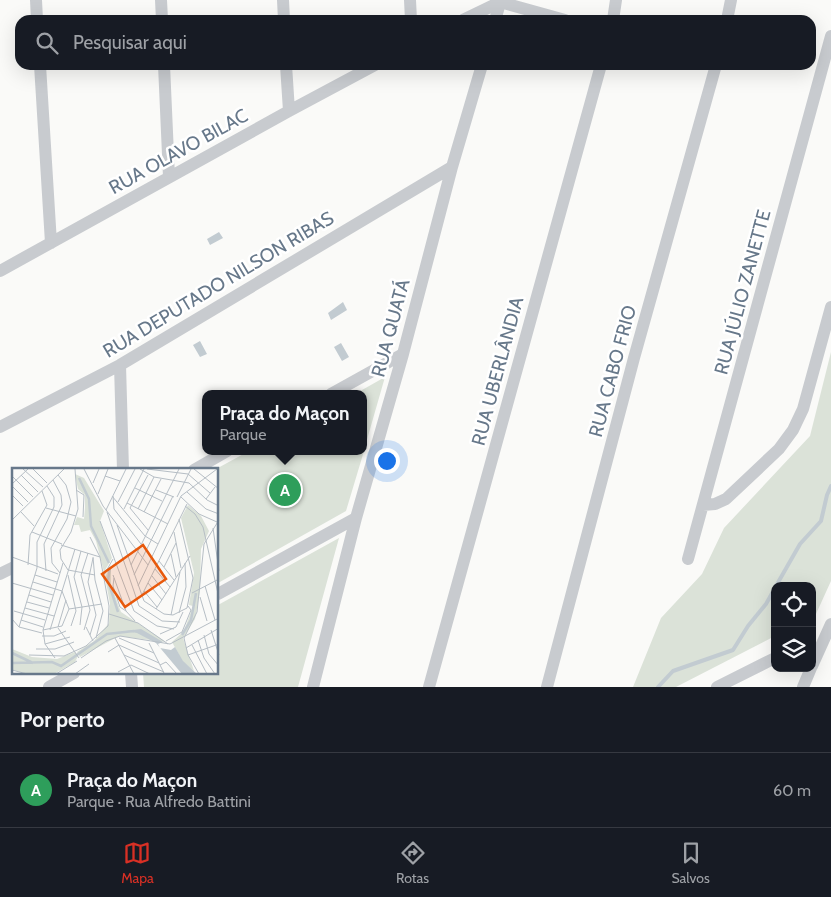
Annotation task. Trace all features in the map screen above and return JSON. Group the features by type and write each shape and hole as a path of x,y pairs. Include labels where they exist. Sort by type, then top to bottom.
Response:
{"street":[{"path":"36,0 37,15"},
{"path":"161,0 162,15"},
{"path":"283,0 284,15"},
{"path":"410,0 411,15"},
{"path":"614,15 616,0"},
{"path":"728,15 731,0"},
{"path":"473,15 500,1 548,15"},
{"path":"496,15 500,1"},
{"name":"RUA JÚLIO ZANETTE","path":"688,559 831,36"},
{"path":"40,70 51,243"},
{"path":"164,70 170,177"},
{"path":"286,70 288,111"},
{"name":"RUA OLAVO BILAC","path":"0,271 365,70"},
{"name":"RUA QUATÁ","path":"312,687 356,518 404,354 452,167 481,70"},
{"name":"RUA UBERLÂNDIA","path":"429,687 600,70"},
{"name":"RUA CABO FRIO","path":"547,687 634,358 715,70"},
{"name":"RUA DEPUTADO NILSON RIBAS","path":"0,427 120,365 452,167"},
{"path":"703,505 715,504 726,499 779,449 793,430 802,409 831,307"},
{"path":"338,390 404,354"},
{"path":"120,365 123,468"},
{"path":"197,468 220,455"},
{"path":"219,593 356,518"},
{"path":"0,574 12,568"},
{"path":"816,658 831,624"},
{"path":"816,640 825,637"},
{"path":"717,687 771,660"},
{"path":"803,687 810,672"},
{"path":"49,687 72,674"},
{"path":"131,674 132,687"}],"shaded area":[{"path":"219,232 223,238 210,245 207,239"},
{"path":"343,302 347,310 331,320 328,313"},
{"path":"200,341 207,354 200,357 193,345"},
{"path":"341,343 349,357 342,361 334,347"},
{"path":"831,352 831,581 816,614 816,582 771,582 771,638 676,687 633,687 661,618 702,574 724,528 810,436"},
{"path":"385,377 367,440 367,390 362,390"},
{"path":"242,455 363,455 346,511 219,582 218,468"},
{"path":"339,538 298,687 144,687 143,674 219,674 219,604"}],"waterway":[{"path":"778,582 800,544 821,521 831,486"},
{"path":"658,687 673,671 733,650 771,595"}],"place":[{"name":"Praça do Maçon","path":"285,490"}]}
